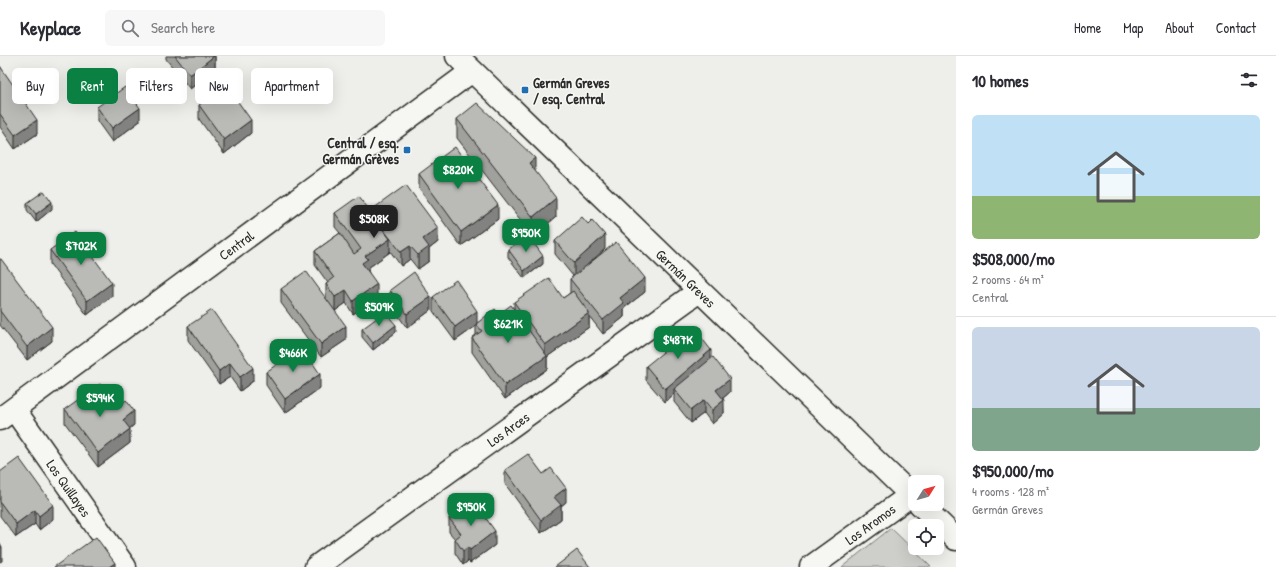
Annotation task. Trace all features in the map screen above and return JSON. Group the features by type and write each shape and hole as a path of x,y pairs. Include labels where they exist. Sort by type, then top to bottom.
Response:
{"street":[{"name":"Germán Greves","path":"457,56 908,492"},
{"name":"Central","path":"7,414 472,71"},
{"name":"Los Arces","path":"316,567 699,291"},
{"name":"Los Quillayes","path":"7,414 125,567"},
{"name":"Los Aromos","path":"811,567 908,504"},
{"name":"Germán Greves","path":"927,511 956,539"}],"shaded area":[{"path":"891,528 908,545 908,555 919,555 931,567 842,567"}],"building":[{"path":"175,56 214,56 199,68 195,68 195,71 190,75 187,71 187,68 184,68"},
{"path":"0,66 12,84 12,104 26,104 37,120 15,135 0,114"},
{"path":"125,87 126,104 137,104 140,108 112,128 97,107 101,104 118,104 118,92"},
{"path":"477,103 535,158 529,163 556,198 533,217 457,119"},
{"path":"240,104 251,120 224,140 199,105"},
{"path":"455,147 498,205 461,232 419,174"},
{"path":"406,185 438,228 423,239 429,247 418,255 410,246 401,252 379,224 390,239 365,256 368,259 362,263 377,284 353,301 346,290 335,297 326,284 334,278 315,251 340,233 354,254 361,249 335,213 359,196 370,211"},
{"path":"44,191 52,202 36,214 27,203"},
{"path":"582,217 588,224 592,220 605,235 574,263 555,241"},
{"path":"75,232 112,283 87,301 50,250"},
{"path":"528,235 543,256 524,271 508,249"},
{"path":"616,242 645,278 620,298 624,303 603,320 570,279"},
{"path":"0,259 52,327 27,347 0,311"},
{"path":"306,271 346,326 321,344 281,289"},
{"path":"414,272 431,297 407,314 390,290"},
{"path":"549,278 563,298 573,291 589,313 545,345 514,302"},
{"path":"456,280 477,311 455,327 433,297"},
{"path":"511,305 547,356 505,385 472,338 482,331 476,324 495,309 499,314"},
{"path":"212,310 253,368 240,377 230,363 219,371 188,326"},
{"path":"385,312 396,325 373,343 362,329"},
{"path":"683,336 689,344 700,336 711,350 665,389 646,366"},
{"path":"302,347 320,374 285,399 266,372"},
{"path":"713,357 730,379 716,390 724,400 712,410 704,400 691,410 674,389"},
{"path":"100,384 117,408 126,400 134,411 123,420 130,429 98,453 65,409"},
{"path":"528,454 543,474 551,468 566,488 554,497 561,505 541,520 505,470"},
{"path":"19,458 53,505 39,516 35,510 16,524 0,502 0,472"},
{"path":"470,503 477,513 480,510 495,531 470,550 468,547 463,551 455,539 461,534 449,518"},
{"path":"96,537 115,563 109,567 54,567"},
{"path":"577,550 590,567 555,567"}],"place":[{"name":"Germán Greves / esq. Central","path":"525,90"},
{"name":"Central / esq. Germán Grèves","path":"407,150"}]}
